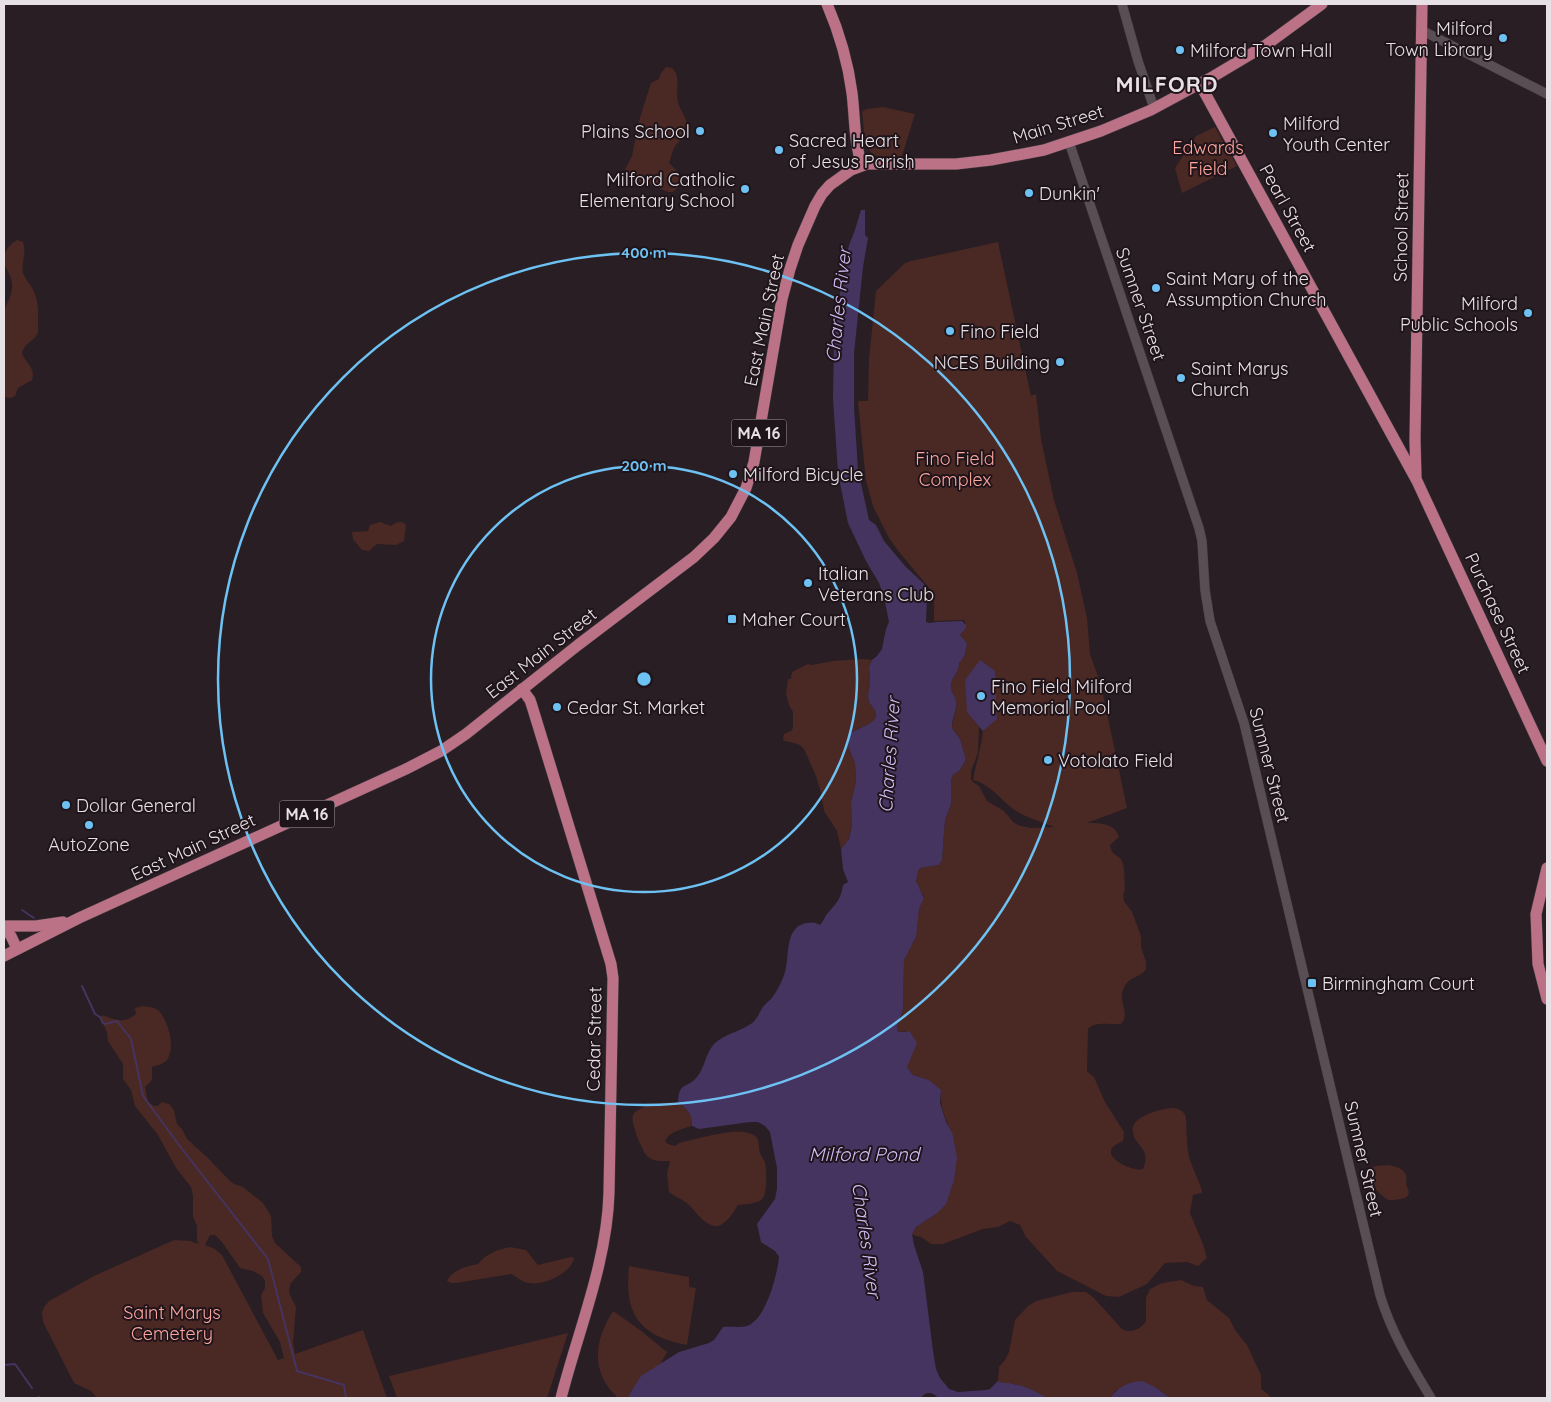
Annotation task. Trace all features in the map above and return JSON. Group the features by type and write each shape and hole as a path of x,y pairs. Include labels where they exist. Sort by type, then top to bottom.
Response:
{"main road":[{"path":"827,4 841,40 848,66 858,151 862,165"},
{"name":"Main Street","path":"862,165 874,163 944,164 974,162 1029,153 1070,142 1110,128 1200,84 1262,48 1322,4"},
{"name":"School Street","path":"1417,481 1415,440 1422,4"},
{"name":"Pearl Street","path":"1200,84 1417,481"},
{"name":"East Main Street","path":"9,951 428,758 460,739 578,644 694,558 731,517 746,488 752,468 782,299 796,251 813,209 824,192 841,176 862,165"},
{"name":"Purchase Street","path":"1417,481 1547,760"},
{"name":"Cedar Street","path":"522,689 532,706 609,957 613,978 610,1188 607,1228 597,1274 561,1398"},
{"path":"1547,868 1536,914 1538,964 1547,999"},
{"path":"4,927 42,925 79,918"},
{"path":"4,927 11,936 9,951"}],"street":[{"path":"1122,4 1154,108"},
{"path":"1421,30 1547,94"},
{"name":"Sumner Street","path":"1070,142 1198,524 1202,541 1205,590 1210,621 1244,723 1380,1294 1386,1314 1399,1342 1431,1398"}],"green space":[{"path":"666,67 672,68 677,76 678,102 687,124 685,134 674,148 669,163 682,176 682,184 673,192 668,192 650,184 630,180 625,175 625,170 632,156 639,121 651,83 659,79"},
{"path":"883,107 915,114 902,156 877,156 872,153 867,144 862,112 866,109"},
{"name":"Edwards Field","path":"1215,127 1237,166 1182,193 1175,168 1196,136"},
{"path":"17,240 23,242 23,273 34,291 37,301 38,332 22,353 32,369 32,380 18,388 15,396 11,398 4,397 4,316 11,294 12,282 4,258 5,252"},
{"name":"Fino Field Complex","path":"998,242 1031,396 1036,394 1041,439 1054,500 1077,573 1087,618 1090,654 1101,685 1127,808 1087,823 1111,826 1117,832 1119,837 1110,845 1112,852 1121,859 1124,868 1124,901 1132,912 1141,936 1141,947 1146,962 1146,969 1125,985 1122,999 1125,1016 1121,1024 1099,1024 1088,1029 1087,1071 1094,1077 1105,1102 1124,1132 1123,1141 1111,1149 1111,1155 1123,1165 1134,1169 1143,1169 1145,1155 1133,1133 1133,1127 1139,1119 1150,1113 1168,1108 1182,1111 1186,1117 1189,1157 1202,1190 1202,1193 1193,1195 1190,1213 1207,1258 1198,1266 1187,1262 1165,1263 1147,1284 1119,1297 1106,1296 1057,1271 1026,1237 1020,1225 1010,1221 998,1227 983,1229 943,1244 931,1244 921,1237 912,1234 916,1227 936,1214 952,1132 943,1112 941,1090 929,1080 913,1075 907,1067 906,1031 897,1031 897,1027 903,1009 904,960 914,942 919,909 924,896 918,886 916,875 920,868 939,865 942,860 945,820 951,804 951,780 965,761 960,739 952,728 956,704 951,687 959,663 965,654 966,642 960,635 966,627 964,620 934,621 934,602 930,589 889,538 873,506 866,481 858,401 868,401 869,359 876,291 905,263","holes":["979,727 983,731 973,780 986,785 1018,812 1054,827 1030,828 1018,825 1004,811 987,801 979,786 971,779 971,771 978,753"]},
{"path":"380,522 391,526 395,523 403,522 406,525 404,541 396,545 377,544 369,551 362,550 353,539 352,532 368,531 370,525"},
{"path":"863,659 872,660 869,667 870,682 868,696 869,702 876,712 876,717 869,724 852,732 848,746 855,763 856,782 851,803 852,825 848,841 841,849 837,831 824,811 816,776 805,751 798,744 783,740 784,734 793,728 793,712 786,694 788,679 791,679 792,672 808,664"},
{"name":"Saint Marys Cemetery","path":"143,1006 158,1010 168,1027 171,1042 171,1050 166,1061 152,1067 152,1080 145,1087 148,1102 154,1106 158,1106 162,1102 169,1104 174,1110 177,1124 187,1139 228,1179 234,1184 243,1187 263,1203 271,1216 272,1236 275,1243 301,1267 301,1272 291,1283 289,1290 296,1307 293,1343 295,1354 363,1330 387,1398 97,1398 91,1391 74,1383 43,1322 42,1313 49,1301 94,1276 174,1240 190,1241 199,1244 197,1241 197,1226 193,1217 191,1187 176,1168 158,1135 135,1106 131,1090 123,1079 123,1064 108,1041 107,1032 100,1017 103,1015 116,1020 127,1019 136,1014 135,1008","holes":["210,1235 215,1235 240,1268 253,1271 262,1276 265,1281 265,1288 261,1295 263,1313 280,1342 284,1358 278,1360 222,1255 215,1249 205,1245"]},
{"path":"678,1102 689,1112 692,1126 670,1135 665,1141 668,1144 675,1146 679,1143 736,1132 751,1134 758,1139 760,1153 766,1166 763,1198 752,1203 738,1205 729,1218 721,1225 711,1225 706,1222 687,1203 669,1192 667,1174 670,1161 658,1161 649,1158 637,1136 633,1124 633,1115 636,1111 654,1104"},
{"path":"1388,1165 1405,1172 1409,1192 1405,1198 1389,1200 1378,1192 1370,1179 1367,1172 1370,1168"},
{"path":"510,1247 526,1250 538,1265 571,1257 574,1258 572,1264 563,1273 542,1282 522,1281 511,1274 456,1283 447,1281 456,1271 478,1264 492,1253"},
{"path":"629,1266 689,1277 689,1287 696,1288 687,1345 657,1336 646,1329 638,1320 632,1310 629,1297"},
{"path":"1181,1280 1194,1286 1203,1287 1207,1300 1229,1318 1235,1330 1247,1345 1261,1375 1261,1389 1270,1398 1170,1398 1155,1387 1116,1390 1110,1398 1047,1398 1027,1388 998,1381 999,1367 1009,1352 1015,1320 1028,1306 1036,1301 1072,1292 1086,1292 1094,1298 1122,1329 1132,1331 1139,1328 1146,1321 1146,1298 1150,1289 1162,1283"},
{"path":"613,1311 667,1352 654,1376 636,1398 618,1398 609,1388 599,1367 599,1345"},
{"path":"568,1333 547,1398 397,1398 389,1376"}],"water":[{"name":"Milford Pond","path":"861,210 865,210 865,235 868,238 854,353 854,407 858,470 869,520 876,525 884,541 905,566 924,584 927,597 926,622 962,621 966,628 960,635 967,643 965,654 959,663 951,687 956,704 952,728 960,739 965,761 951,780 951,804 945,820 942,860 939,865 920,868 918,871 916,881 924,898 919,909 916,937 904,960 903,1009 897,1027 897,1031 910,1032 917,1043 907,1067 913,1075 929,1080 941,1090 940,1103 946,1122 952,1132 957,1157 954,1180 946,1204 936,1214 916,1227 912,1234 923,1272 936,1369 940,1378 949,1389 958,1392 986,1390 990,1389 998,1381 1022,1386 1047,1398 938,1398 934,1394 929,1393 921,1398 629,1398 641,1376 679,1352 709,1343 714,1340 723,1327 744,1327 754,1322 765,1306 778,1265 779,1257 775,1251 761,1242 757,1224 775,1199 777,1189 777,1168 770,1132 758,1122 699,1129 692,1126 689,1112 678,1102 680,1091 700,1073 709,1051 715,1043 752,1023 773,996 784,975 789,943 794,930 806,923 813,922 820,925 839,898 843,885 848,882 843,869 841,849 849,839 852,825 851,803 856,782 855,763 848,746 852,732 869,724 876,717 876,712 869,702 868,696 870,682 869,667 872,660 882,649 889,622 879,583 848,523 838,473 833,399 834,339 842,278 849,245"},
{"name":"Fino Field Milford Memorial Pool","path":"980,660 995,671 997,719 983,731 967,712 965,680"},
{"path":"1142,1381 1155,1387 1170,1398 1110,1398 1124,1386"}],"waterway":[{"path":"22,910 34,918"},
{"path":"82,986 95,1014 100,1017 103,1023 117,1021 131,1039 143,1096 268,1259 297,1371 344,1385 346,1398"},
{"path":"4,1365 15,1364 32,1388"},
{"path":"1277,1398 1283,1398"}],"place":[{"name":"Milford Town Library","path":"1503,38"},
{"name":"Milford Town Hall","path":"1180,50"},
{"name":"Plains School","path":"700,131"},
{"name":"Milford Youth Center","path":"1273,133"},
{"name":"Sacred Heart of Jesus Parish","path":"779,150"},
{"name":"Milford Catholic Elementary School","path":"745,189"},
{"name":"Dunkin'","path":"1029,193"},
{"name":"Saint Mary of the Assumption Church","path":"1156,288"},
{"name":"Milford Public Schools","path":"1528,313"},
{"name":"Fino Field","path":"950,331"},
{"name":"NCES Building","path":"1060,362"},
{"name":"Saint Marys Church","path":"1181,378"},
{"name":"Milford Bicycle","path":"733,474"},
{"name":"Italian Veterans Club","path":"808,583"},
{"name":"Maher Court","path":"732,619"},
{"name":"Fino Field Milford Memorial Pool","path":"981,696"},
{"name":"Cedar St. Market","path":"557,707"},
{"name":"Votolato Field","path":"1048,760"},
{"name":"Dollar General","path":"66,805"},
{"name":"AutoZone","path":"89,825"},
{"name":"Birmingham Court","path":"1312,983"}],"district":[{"name":"MILFORD","path":"1167,84"}],"water label":[{"name":"Charles River","path":"838,305"},
{"name":"Charles River","path":"889,755"},
{"name":"Charles River","path":"867,1240"}]}
